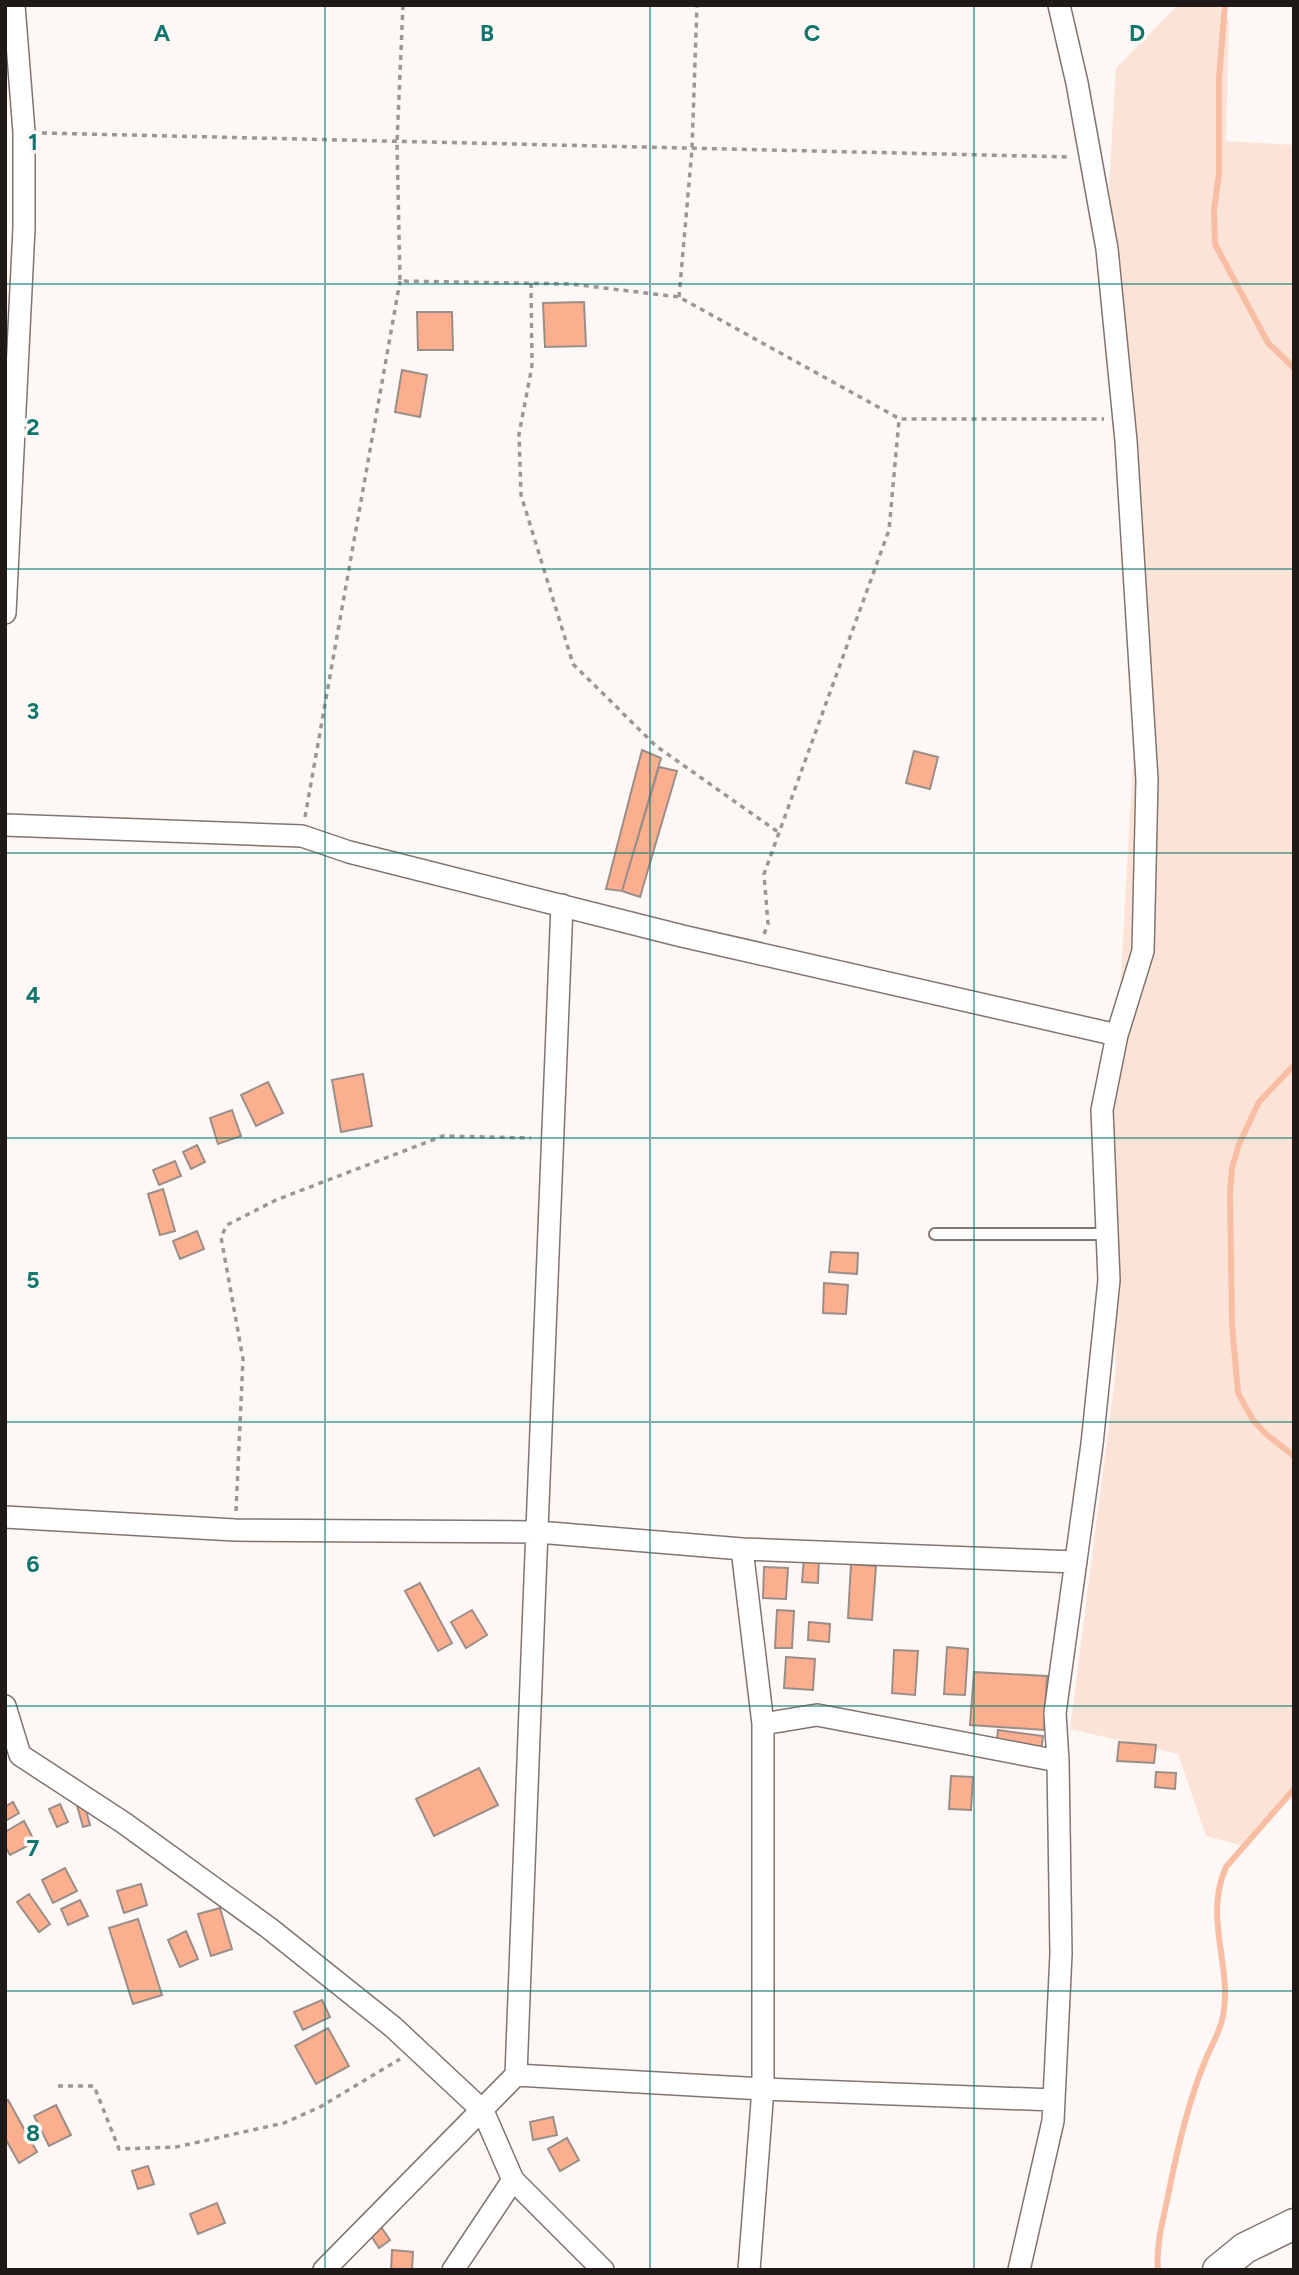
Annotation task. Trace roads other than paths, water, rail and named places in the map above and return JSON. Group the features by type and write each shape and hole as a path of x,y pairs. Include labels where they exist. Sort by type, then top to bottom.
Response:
{"main road":[{"path":"1218,2270 1245,2248 1294,2224"}],"street":[{"path":"5,613 24,228 24,132 14,5"},
{"path":"1019,2270 1053,2121 1061,1954 1055,1713 1093,1444 1109,1280 1102,1111 1118,1035 1143,951 1147,780 1126,441 1107,249 1077,83 1059,5"},
{"path":"5,825 302,836 348,852 756,953 1118,1035"},
{"path":"324,2270 516,2075 562,905"},
{"path":"5,1517 235,1530 538,1532 742,1549 1076,1562"},
{"path":"742,1549 763,1724 763,2089 749,2270"},
{"path":"5,1706 20,1755 124,1824 269,1928 393,2027 483,2111 513,2180 603,2270"},
{"path":"763,1724 817,1715 1058,1761"},
{"path":"516,2075 763,2089 1054,2100"},
{"path":"453,2270 513,2180"}],"lane":[{"path":"935,1234 1107,1234"}],"waterway":[{"path":"1225,5 1219,78 1219,174 1214,210 1215,244 1268,343 1294,368"},
{"path":"1294,1065 1259,1102 1239,1144 1232,1168 1230,1192 1232,1324 1238,1393 1253,1420 1294,1456"},
{"path":"1158,2270 1160,2235 1174,2165 1193,2095 1223,2016 1224,1979 1217,1905 1220,1886 1226,1867 1294,1789"}]}
